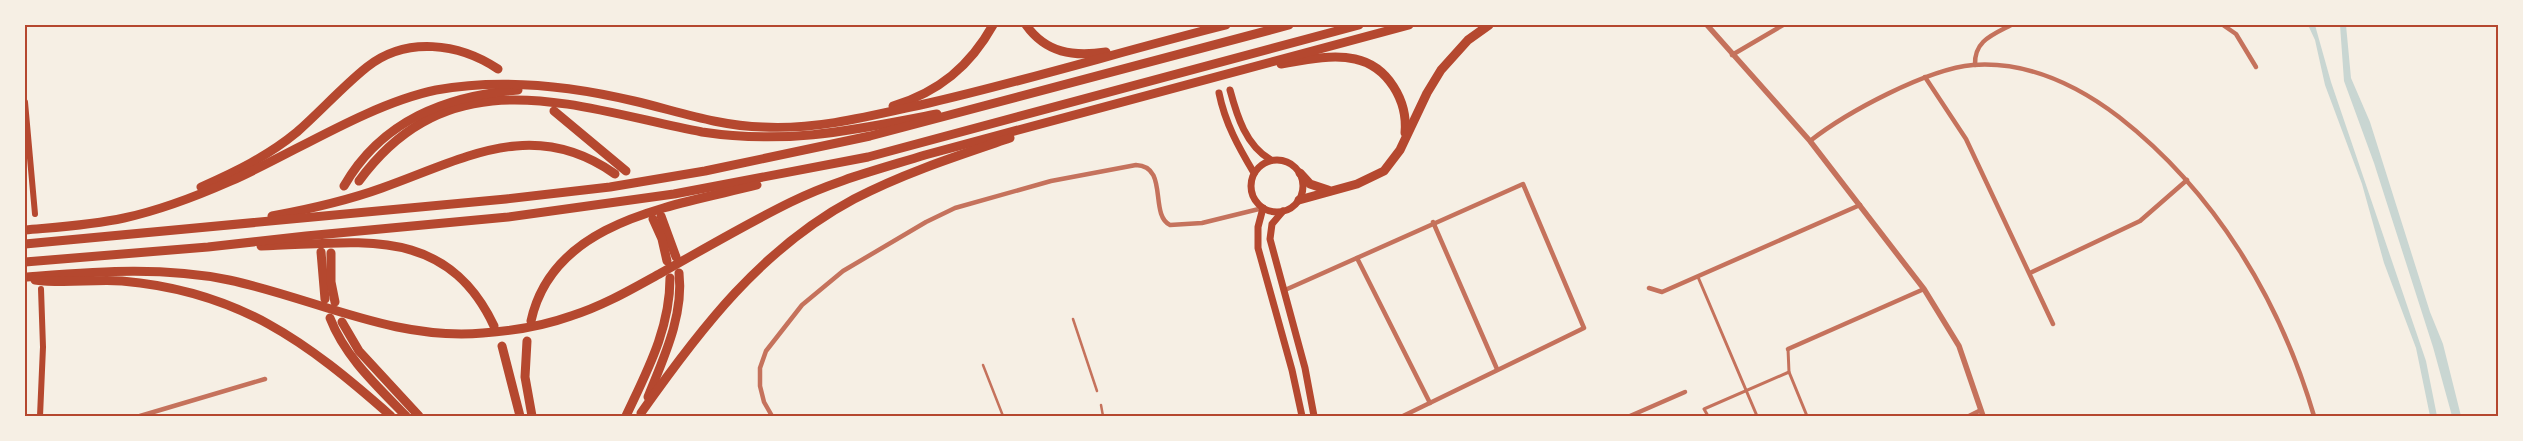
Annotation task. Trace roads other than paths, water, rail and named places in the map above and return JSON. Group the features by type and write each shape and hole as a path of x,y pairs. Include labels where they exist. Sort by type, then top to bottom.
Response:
{"highway":[{"path":"831,124 903,103 938,87 972,58 992,25"},
{"path":"1026,25 1044,44 1071,54 1093,54 1155,43"},
{"path":"25,229 109,220 143,213 209,190 343,126 403,100 434,91 474,85 506,84 600,94 730,124 792,127 831,124 989,89 1226,25"},
{"path":"25,244 363,213 610,187 660,179 818,149 1031,95 1289,25"},
{"path":"531,321 546,282 570,254 606,230 637,217 1359,25"},
{"path":"25,278 118,270 171,272 228,280 309,301 355,317 426,332 483,334 544,324 592,308 792,201 850,178 925,155 1409,25"},
{"path":"1299,200 1328,190 1357,184 1376,176 1390,165 1441,70 1468,40 1489,25"},
{"path":"143,213 257,160 296,132 368,66 395,52 426,46 450,48 474,55 498,69"},
{"path":"1249,69 1339,58 1353,59 1371,65 1387,78 1399,96 1406,122 1403,142"},
{"path":"344,186 369,153 397,129 432,108 475,94 534,87"},
{"path":"358,181 389,147 433,118 458,108 484,102 527,99 549,100 727,136 787,138 829,134 1031,95"},
{"path":"641,414 682,355 727,300 774,254 818,221 869,192 925,167 1101,109"},
{"path":"554,111 626,171"},
{"path":"220,225 317,208 383,188 467,156 517,145 541,145 571,152 600,164 615,174"},
{"path":"25,262 305,240 355,231 626,203 827,166"},
{"path":"1300,173 1310,184 1328,190"},
{"path":"667,261 657,218 676,257"},
{"path":"305,240 402,246 435,259 449,267 472,289 494,326"},
{"path":"325,299 326,252 335,302"},
{"path":"641,414 674,324 679,298 679,273"},
{"path":"25,278 46,282 90,280 152,285 218,301 254,316 298,340 332,365 391,416"},
{"path":"626,416 663,332 669,306 670,278"},
{"path":"330,318 339,338 359,367 406,416"},
{"path":"342,322 359,351 419,416"},
{"path":"527,341 525,377 532,416"},
{"path":"502,346 520,416"}],"main road":[{"path":"1230,90 1236,112 1252,143 1260,153 1271,160 1290,162 1300,173 1303,187 1299,200 1275,219 1269,233 1306,368 1314,416"},
{"path":"1219,93 1229,127 1254,173 1252,191 1263,208 1272,212 1283,211"},
{"path":"25,102 35,214"},
{"path":"1254,173 1271,160"},
{"path":"1263,208 1258,227 1258,248 1292,370 1302,416"},
{"path":"40,416 43,347 41,289"}],"street":[{"path":"1707,25 1810,141 1924,289 1959,346 1982,413 1969,416"},
{"path":"1732,54 1783,25"},
{"path":"1975,65 1975,53 1981,42 2011,25"},
{"path":"2223,25 2236,34 2256,67"},
{"path":"1810,141 1872,104 1925,77 1947,70 1975,65 2027,70 2075,88 2125,122 2187,180 2221,223 2257,279 2287,343 2314,416"},
{"path":"1925,77 1966,139 2053,324"},
{"path":"772,416 762,397 760,374 764,356 778,334 808,300 834,278 936,216 963,205 1043,183 1136,165 1145,166 1154,176 1163,218 1167,224 1202,222 1263,208"},
{"path":"2030,273 2140,221 2187,180"},
{"path":"1284,290 1433,222 1523,184 1584,328 1403,416"},
{"path":"1649,288 1662,292 1860,204"},
{"path":"1433,222 1497,370"},
{"path":"1356,258 1430,403"},
{"path":"1698,277 1758,416"},
{"path":"1807,416 1788,372 1788,349 1924,289"},
{"path":"1708,416 1704,409 1788,372"},
{"path":"140,416 264,379"},
{"path":"1630,416 1686,392"}],"lane":[{"path":"1073,319 1097,391"},
{"path":"984,364 1003,416"},
{"path":"1101,405 1103,416"}]}
